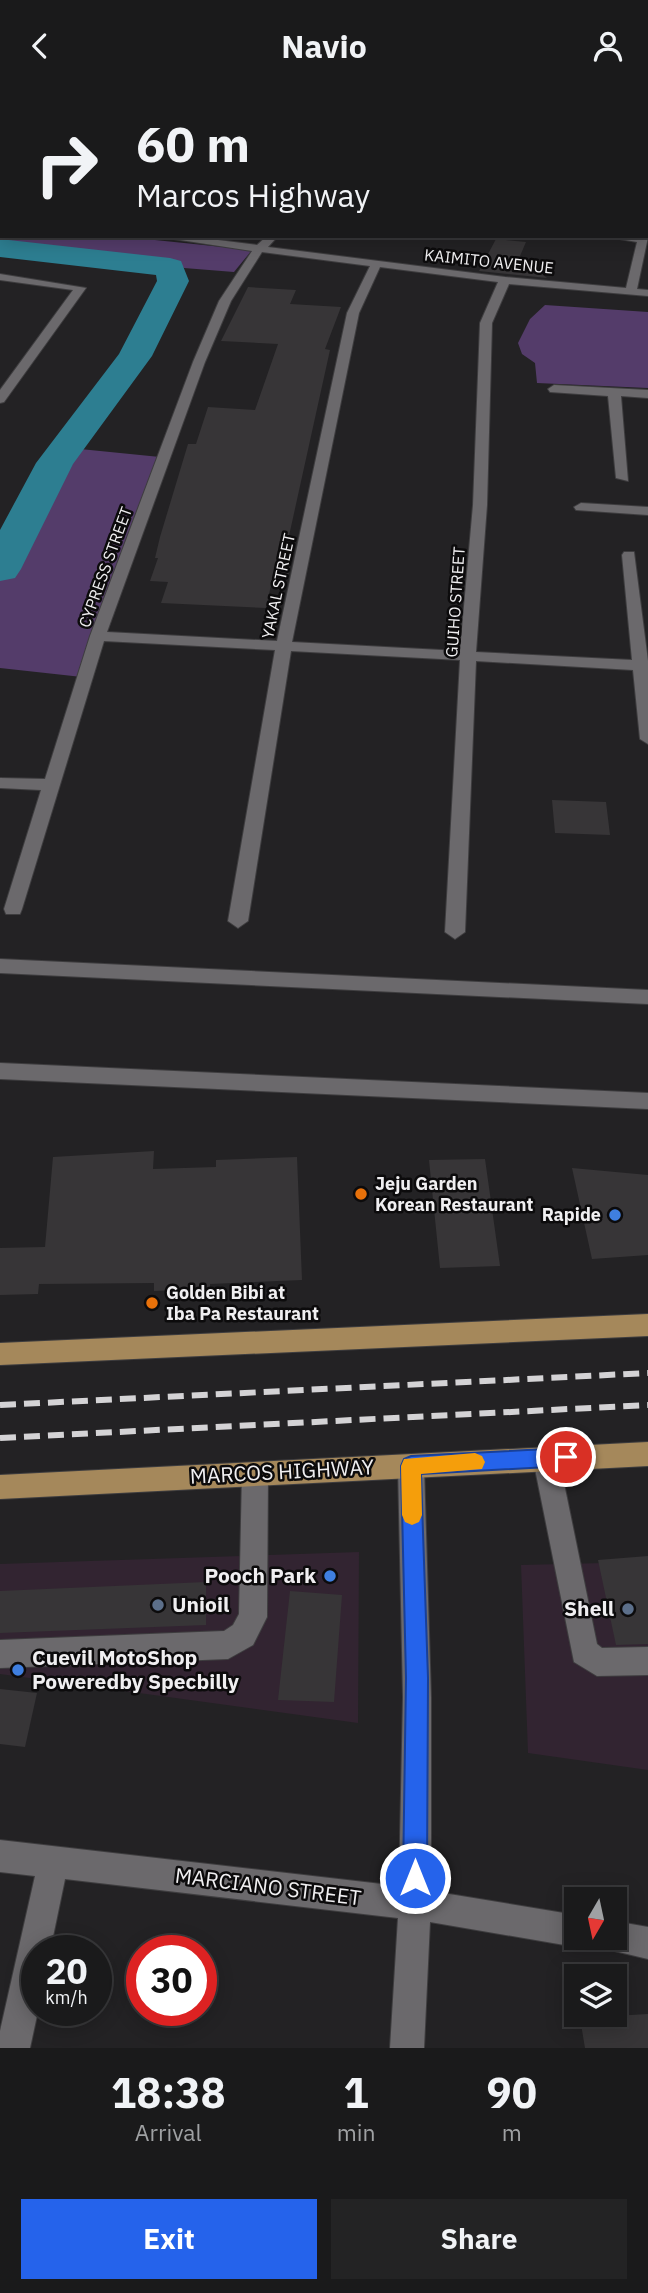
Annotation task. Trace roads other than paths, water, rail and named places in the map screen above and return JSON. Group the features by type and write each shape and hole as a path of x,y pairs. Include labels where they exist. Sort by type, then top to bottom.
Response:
{"main road":[{"path":"0,1354 648,1325"},
{"name":"MARCOS HIGHWAY","path":"0,1487 648,1454"}],"street":[{"path":"500,91 508,91"},
{"name":"KAIMITO AVENUE","path":"174,238 505,279 648,293"},
{"name":"CYPRESS STREET","path":"13,909 98,636 199,362 225,301 259,249 271,238"},
{"path":"631,292 643,238"},
{"name":"YAKAL STREET","path":"238,921 284,645 353,313 376,264"},
{"path":"0,277 80,288 0,399"},
{"name":"GUIHO STREET","path":"455,932 468,656 480,505 486,323 505,279"},
{"path":"554,389 648,394"},
{"path":"614,392 622,478"},
{"path":"581,507 648,511"},
{"path":"629,555 644,666 648,739"},
{"path":"98,636 644,666"},
{"path":"0,783 51,785"},
{"path":"0,966 648,997"},
{"path":"0,1071 648,1101"},
{"path":"546,1458 584,1652 597,1662 648,1661"},
{"path":"407,2048 415,1904 417,1697 411,1466"},
{"path":"0,1654 228,1645 243,1635 253,1617 255,1474"},
{"name":"MARCIANO STREET","path":"0,1856 415,1904 564,1929"},
{"path":"13,2048 53,1863"},
{"path":"627,1939 648,1943"}],"waterway":[{"path":"0,248 170,267 173,281 135,356 55,463 0,569"}],"railway":[{"path":"0,1405 648,1373"},
{"path":"0,1438 648,1405"}],"place":[{"name":"Jeju Garden Korean Restaurant","path":"361,1194"},
{"name":"Rapide","path":"615,1215"},
{"name":"Golden Bibi at Iba Pa Restaurant","path":"152,1303"},
{"name":"Pooch Park","path":"330,1576"},
{"name":"Unioil","path":"158,1605"},
{"name":"Shell","path":"628,1609"},
{"name":"Cuevil MotoShop Poweredby Specbilly","path":"18,1670"}]}
